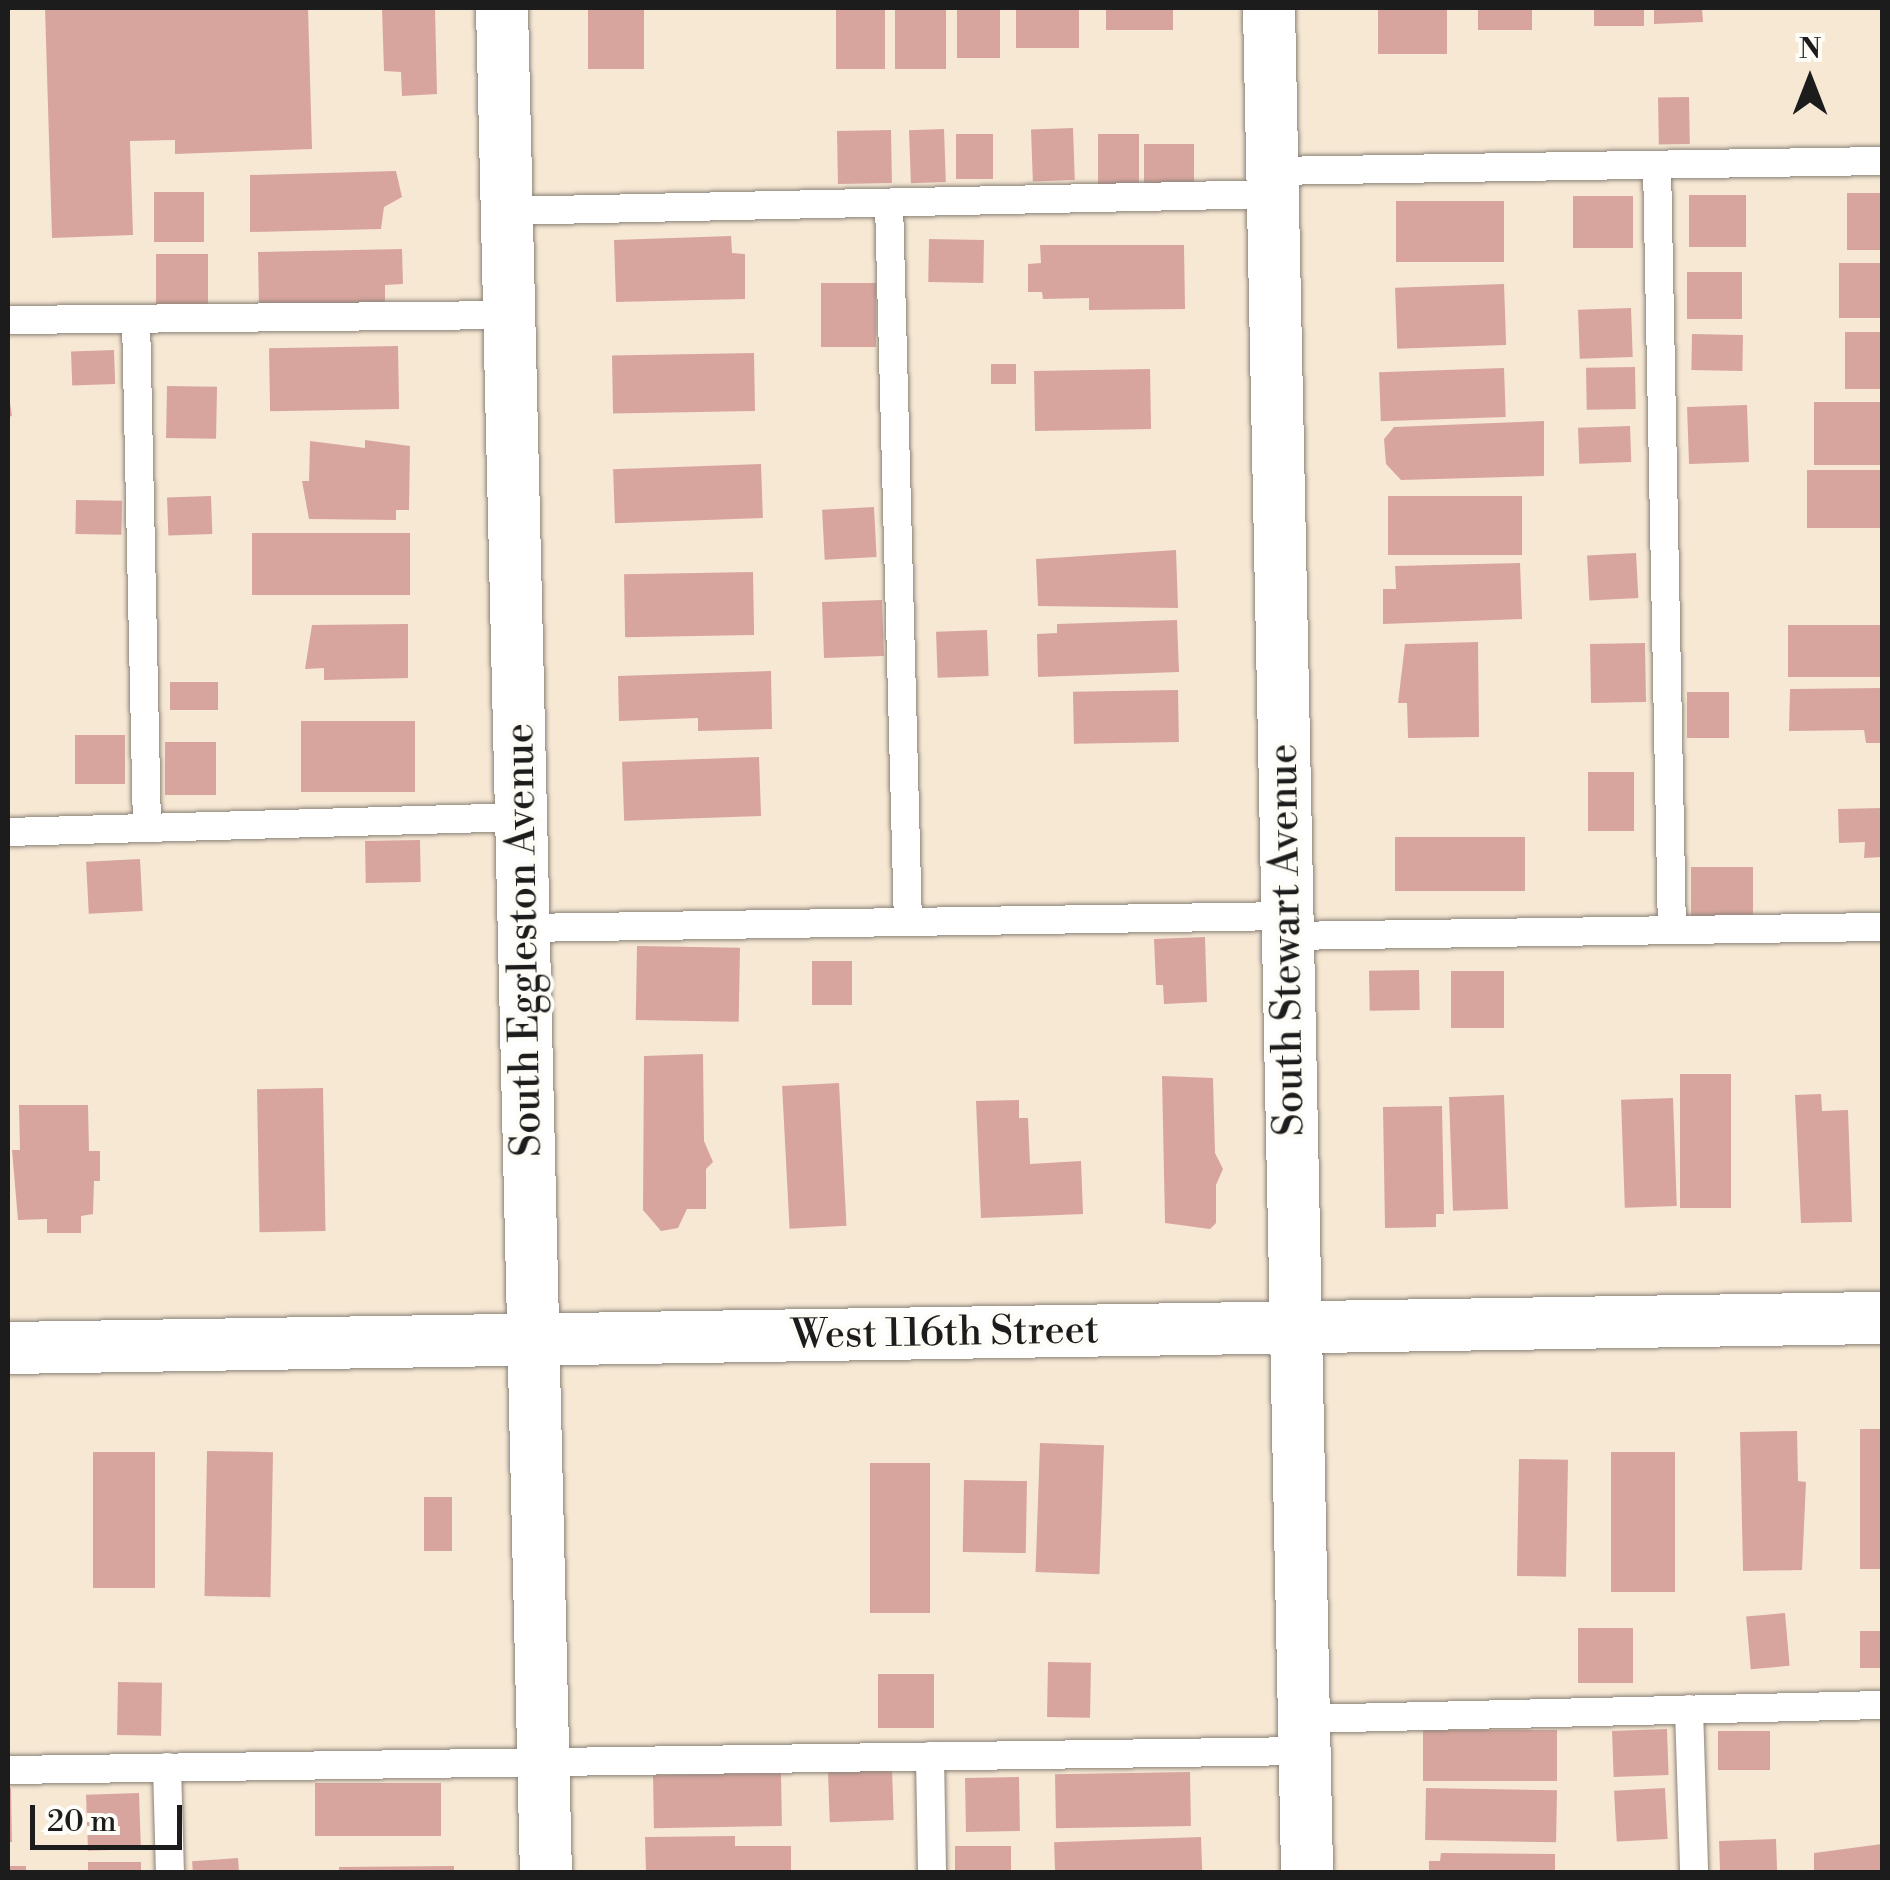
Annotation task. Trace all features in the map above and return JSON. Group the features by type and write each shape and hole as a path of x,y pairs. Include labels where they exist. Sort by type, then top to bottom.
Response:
{"street":[{"name":"South Eggleston Avenue","path":"502,8 546,1872"},
{"name":"South Stewart Avenue","path":"1269,8 1307,1872"},
{"name":"West 116th Street","path":"8,1348 1882,1318"}],"lane":[{"path":"507,211 889,202 1657,164 1882,162"},
{"path":"1657,164 1672,930"},
{"path":"889,202 908,922"},
{"path":"8,320 509,314"},
{"path":"136,319 147,828"},
{"path":"8,832 521,816"},
{"path":"524,928 908,922 1672,930 1882,927"},
{"path":"8,1770 930,1756 1304,1736 1689,1709 1882,1704"},
{"path":"1689,1709 1694,1872"},
{"path":"930,1756 932,1872"},
{"path":"167,1768 170,1872"}],"building":[{"path":"45,8 308,8 312,149 175,154 175,140 130,141 133,235 52,238"},
{"path":"382,8 435,8 437,94 402,96 401,72 384,71"},
{"path":"588,8 644,8 644,69 588,69"},
{"path":"836,8 885,8 885,69 836,69"},
{"path":"895,8 946,8 946,69 895,69"},
{"path":"957,8 1000,8 1000,58 957,58"},
{"path":"1016,8 1079,8 1079,48 1016,48"},
{"path":"1106,8 1173,8 1173,30 1106,30"},
{"path":"1378,8 1447,8 1447,54 1378,54"},
{"path":"1478,8 1532,8 1532,30 1478,30"},
{"path":"1594,8 1644,8 1644,26 1594,26"},
{"path":"1654,8 1702,8 1703,22 1654,24"},
{"path":"1689,97 1690,144 1659,145 1658,98"},
{"path":"1073,128 1075,180 1033,181 1031,129"},
{"path":"944,129 946,182 911,183 909,130"},
{"path":"891,130 892,183 838,184 837,131"},
{"path":"956,134 993,134 993,179 956,179"},
{"path":"1098,134 1139,134 1139,184 1098,184"},
{"path":"1144,144 1194,144 1194,187 1144,187"},
{"path":"396,171 402,197 384,207 381,229 250,232 250,175"},
{"path":"154,192 204,192 204,242 154,242"},
{"path":"1847,193 1882,193 1882,250 1847,250"},
{"path":"1689,195 1746,195 1746,247 1689,247"},
{"path":"1573,196 1633,196 1633,248 1573,248"},
{"path":"1396,201 1504,201 1504,262 1396,262"},
{"path":"731,236 732,253 745,254 745,299 616,302 614,240"},
{"path":"929,239 984,240 983,283 928,282"},
{"path":"1040,245 1184,245 1185,309 1089,310 1089,298 1043,299 1042,292 1028,292 1028,264 1041,263"},
{"path":"402,249 403,284 385,285 385,305 259,309 258,252"},
{"path":"156,254 208,254 208,304 156,304"},
{"path":"1839,263 1882,263 1882,318 1839,318"},
{"path":"1687,272 1742,272 1742,319 1687,319"},
{"path":"821,283 876,283 876,347 821,347"},
{"path":"1504,284 1506,345 1397,349 1395,288"},
{"path":"1631,308 1633,357 1580,359 1578,310"},
{"path":"1845,332 1882,332 1882,389 1845,389"},
{"path":"1692,334 1743,335 1742,371 1691,370"},
{"path":"398,346 399,409 270,411 269,348"},
{"path":"114,350 115,384 72,385 71,352"},
{"path":"754,353 755,411 613,413 612,355"},
{"path":"991,364 1016,364 1016,384 991,384"},
{"path":"1635,367 1636,409 1587,410 1586,368"},
{"path":"1504,368 1506,417 1381,421 1379,372"},
{"path":"1150,369 1151,429 1035,431 1034,371"},
{"path":"167,386 217,387 216,439 166,438"},
{"path":"1814,402 1882,402 1882,465 1814,465"},
{"path":"1747,405 1749,462 1689,464 1687,407"},
{"path":"1544,421 1544,476 1401,480 1386,464 1384,439 1394,427"},
{"path":"1630,426 1631,462 1579,464 1578,428"},
{"path":"365,440 410,446 409,510 396,510 396,520 309,519 302,481 309,481 310,441 365,448"},
{"path":"761,464 763,518 615,523 613,469"},
{"path":"1807,470 1882,470 1882,528 1807,528"},
{"path":"211,496 212,534 168,536 167,498"},
{"path":"1388,496 1522,496 1522,555 1388,555"},
{"path":"76,500 122,501 121,535 75,534"},
{"path":"874,507 877,557 825,560 822,510"},
{"path":"252,533 410,533 410,595 252,595"},
{"path":"1176,550 1178,608 1038,606 1036,559"},
{"path":"1636,553 1638,598 1589,601 1587,556"},
{"path":"1520,563 1522,619 1383,624 1383,589 1396,589 1395,566"},
{"path":"753,572 754,635 625,637 624,574"},
{"path":"882,600 884,656 824,658 822,602"},
{"path":"1177,620 1179,672 1038,677 1037,634 1057,633 1057,624"},
{"path":"408,624 408,678 324,680 324,668 305,669 312,625"},
{"path":"1788,625 1882,625 1882,677 1788,677"},
{"path":"987,630 989,676 938,678 936,632"},
{"path":"1478,642 1479,737 1408,738 1407,703 1398,703 1405,644"},
{"path":"1645,643 1646,702 1591,703 1590,644"},
{"path":"771,671 772,729 698,731 698,718 619,721 618,676"},
{"path":"170,682 218,682 218,710 170,710"},
{"path":"1882,688 1882,743 1866,743 1864,730 1789,731 1790,689"},
{"path":"1178,690 1179,742 1074,744 1073,692"},
{"path":"1687,692 1729,692 1729,738 1687,738"},
{"path":"301,721 415,721 415,792 301,792"},
{"path":"75,735 125,735 125,784 75,784"},
{"path":"165,742 216,742 216,795 165,795"},
{"path":"759,757 761,816 624,821 622,762"},
{"path":"1588,772 1634,772 1634,831 1588,831"},
{"path":"1882,808 1882,857 1864,858 1865,842 1839,843 1838,809"},
{"path":"1395,837 1525,837 1525,891 1395,891"},
{"path":"420,840 421,882 366,883 365,841"},
{"path":"140,859 143,911 89,914 86,862"},
{"path":"1691,867 1753,867 1753,918 1691,918"},
{"path":"1205,937 1207,1002 1164,1004 1163,985 1156,985 1154,939"},
{"path":"637,946 740,948 739,1022 636,1020"},
{"path":"812,961 852,961 852,1005 812,1005"},
{"path":"1419,970 1420,1010 1370,1011 1369,971"},
{"path":"1451,971 1504,971 1504,1028 1451,1028"},
{"path":"703,1054 704,1141 713,1162 706,1169 706,1209 687,1209 678,1228 661,1231 643,1210 644,1056"},
{"path":"1680,1074 1731,1074 1731,1208 1680,1208"},
{"path":"1162,1076 1213,1078 1215,1153 1223,1169 1216,1185 1216,1223 1210,1229 1165,1223"},
{"path":"839,1083 846,1226 790,1229 782,1086"},
{"path":"323,1088 325,1231 260,1232 257,1089"},
{"path":"1821,1094 1822,1111 1848,1110 1852,1222 1801,1223 1795,1095"},
{"path":"1504,1095 1508,1209 1453,1211 1449,1097"},
{"path":"1673,1098 1677,1206 1625,1208 1621,1100"},
{"path":"1019,1100 1019,1118 1028,1118 1030,1164 1081,1161 1083,1214 981,1218 976,1101"},
{"path":"19,1105 88,1105 89,1151 100,1151 100,1181 94,1181 93,1214 81,1216 81,1233 47,1233 47,1219 18,1220 12,1150 20,1150"},
{"path":"1442,1106 1444,1214 1436,1214 1436,1227 1385,1228 1383,1107"},
{"path":"1860,1429 1882,1429 1882,1569 1860,1569"},
{"path":"1797,1431 1798,1481 1806,1482 1802,1570 1743,1571 1740,1432"},
{"path":"1040,1443 1104,1445 1099,1574 1035,1572"},
{"path":"207,1451 273,1452 270,1597 204,1596"},
{"path":"93,1452 155,1452 155,1588 93,1588"},
{"path":"1611,1452 1675,1452 1675,1592 1611,1592"},
{"path":"1519,1459 1568,1460 1566,1577 1517,1576"},
{"path":"870,1463 930,1463 930,1613 870,1613"},
{"path":"964,1480 1027,1481 1026,1553 963,1552"},
{"path":"424,1497 452,1497 452,1551 424,1551"},
{"path":"1785,1613 1790,1666 1751,1669 1746,1616"},
{"path":"1578,1628 1633,1628 1633,1683 1578,1683"},
{"path":"1860,1631 1882,1631 1882,1668 1860,1668"},
{"path":"1048,1662 1091,1663 1090,1718 1047,1717"},
{"path":"878,1674 934,1674 934,1728 878,1728"},
{"path":"118,1682 162,1683 161,1736 117,1735"},
{"path":"1667,1729 1669,1775 1614,1777 1612,1731"},
{"path":"1423,1730 1557,1730 1557,1781 1423,1781"},
{"path":"1718,1731 1770,1731 1770,1770 1718,1770"},
{"path":"892,1770 894,1820 830,1822 828,1772"},
{"path":"1190,1772 1191,1826 1056,1828 1055,1774"},
{"path":"781,1773 782,1826 654,1828 653,1775"},
{"path":"1019,1777 1020,1831 966,1832 965,1778"},
{"path":"315,1783 441,1783 441,1836 315,1836"},
{"path":"11,1788 12,1842 8,1842"},
{"path":"1426,1788 1557,1790 1556,1842 1425,1840"},
{"path":"1665,1788 1668,1839 1617,1842 1614,1791"},
{"path":"139,1793 141,1849 88,1851 86,1795"},
{"path":"735,1836 735,1846 791,1846 791,1872 646,1872 645,1837"},
{"path":"1201,1837 1202,1872 1055,1872 1054,1842"},
{"path":"1776,1839 1777,1872 1720,1872 1719,1841"},
{"path":"1882,1844 1882,1872 1814,1872 1814,1853"},
{"path":"955,1846 1011,1846 1011,1872 955,1872"},
{"path":"1441,1853 1555,1854 1555,1872 1429,1872 1429,1861 1440,1861"},
{"path":"238,1858 239,1872 193,1872 192,1861"},
{"path":"88,1862 141,1862 141,1872 88,1872"},
{"path":"8,1866 26,1866 26,1872 8,1872"},
{"path":"454,1866 454,1872 339,1872 339,1867"}]}
